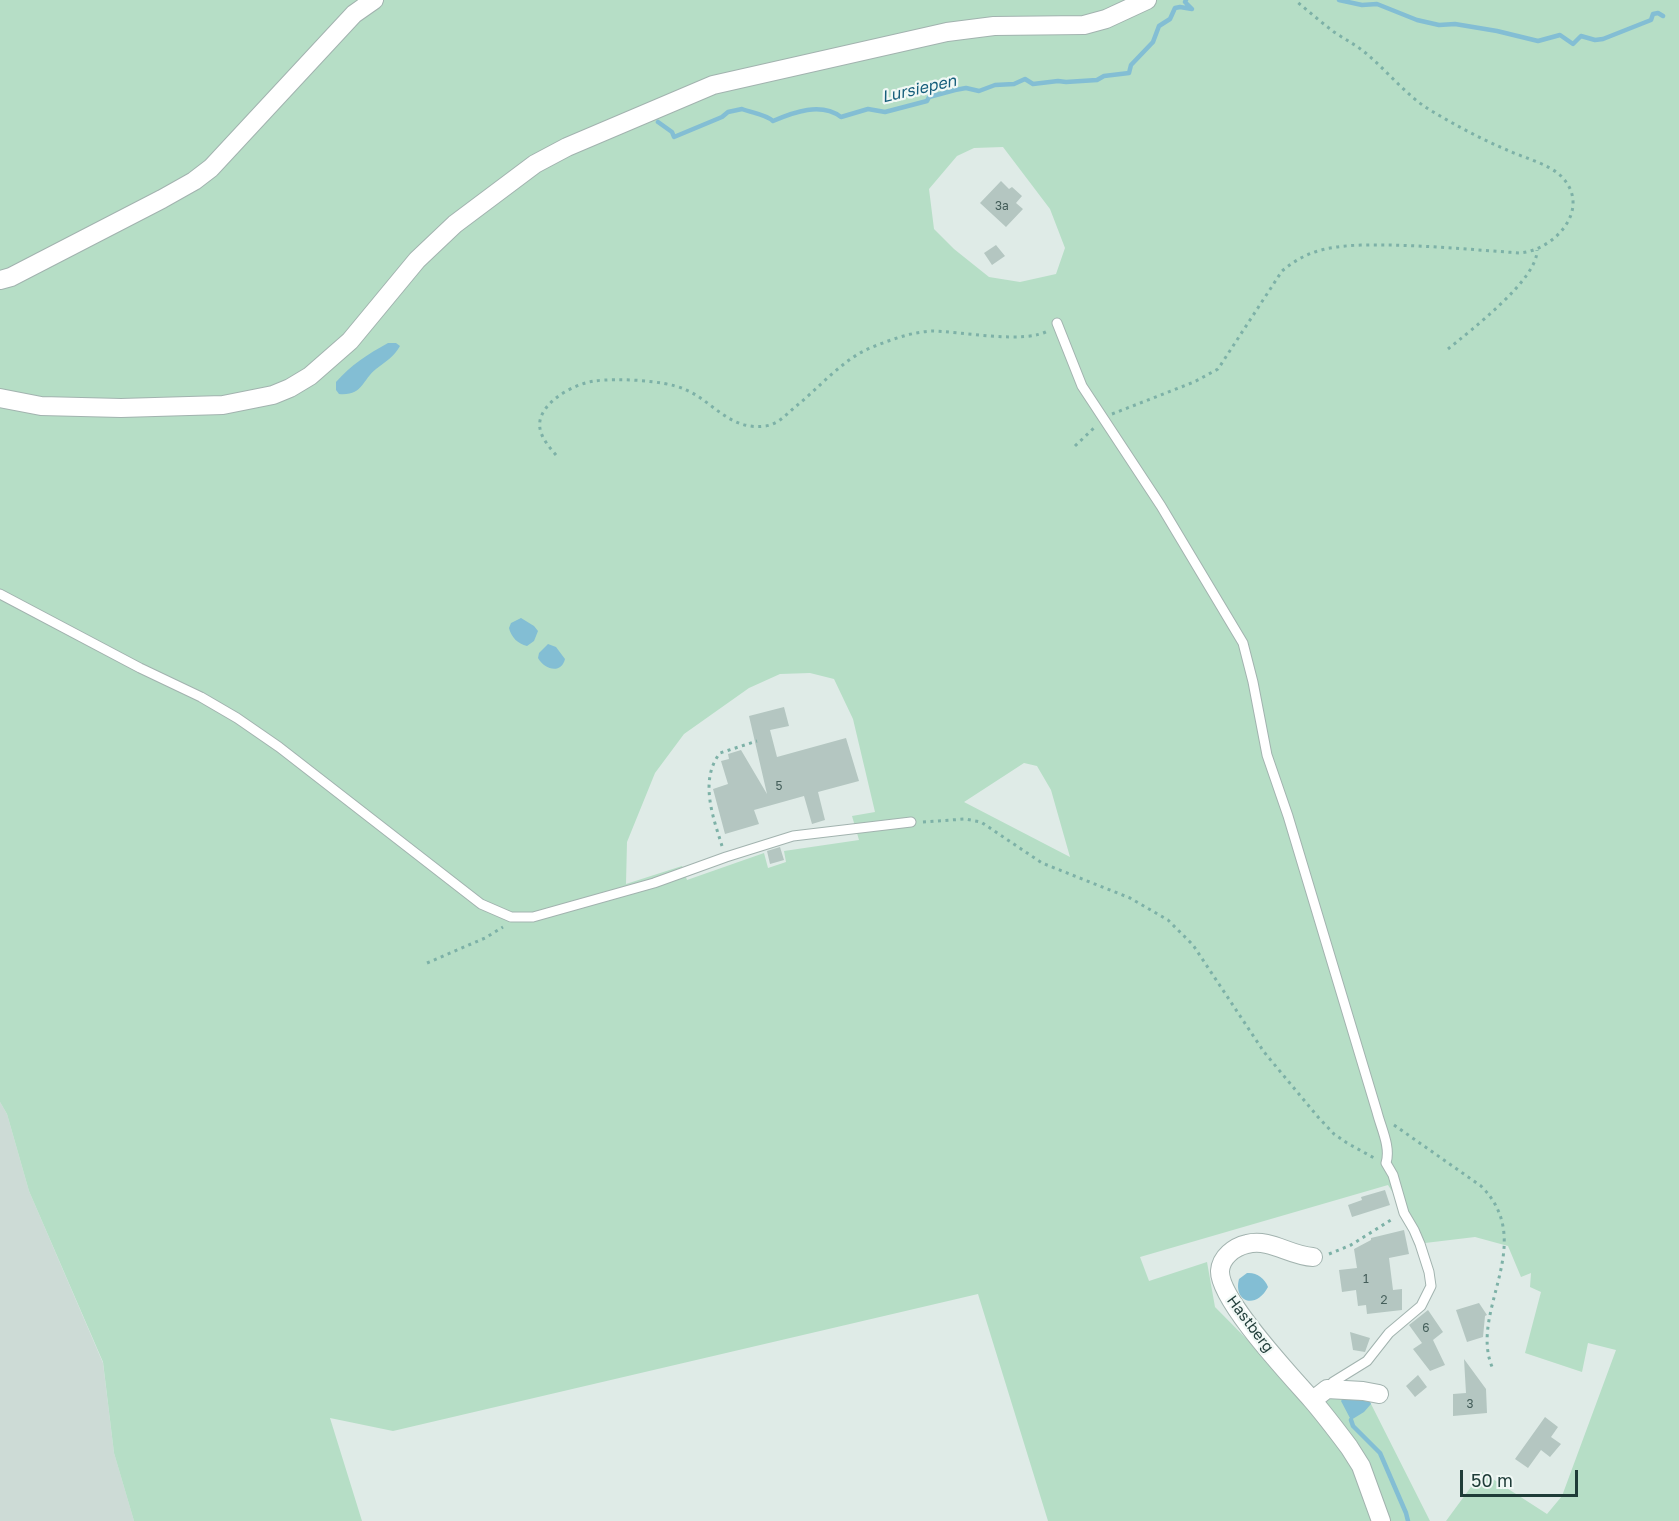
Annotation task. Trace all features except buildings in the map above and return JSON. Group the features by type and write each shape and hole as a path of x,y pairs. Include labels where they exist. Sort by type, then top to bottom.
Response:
{"street":[{"path":"0,280 18,273 194,181 211,168 354,14 374,0"},
{"path":"0,398 41,406 121,408 223,405 273,395 310,376 350,341 417,260 455,224 528,169 567,147 713,85 947,32 994,26 1084,25 1106,19 1147,0"},
{"name":"Hastberg","path":"1313,1257 1297,1255 1272,1245 1253,1242 1231,1251 1226,1256 1220,1271 1222,1282 1233,1302 1264,1344 1320,1395 1355,1456 1381,1521"},
{"path":"1320,1395 1363,1391 1379,1394"}],"lane":[{"path":"1057,323 1079,380 1161,506 1243,643 1267,755 1288,816 1377,1112 1387,1147 1386,1163 1393,1175 1404,1212 1420,1244 1429,1272 1431,1286 1421,1306 1389,1333 1367,1361 1333,1382 1320,1395"},
{"path":"0,594 140,668 201,697 237,718 279,747 481,904 511,916 533,917 654,883 793,836 912,822"}],"path":[{"path":"1075,446 1089,431 1112,414 1194,382 1218,369 1282,271 1305,256 1319,251 1358,245 1416,246 1520,253 1537,250 1556,239 1570,216 1572,196 1561,176 1541,164 1486,141 1429,110 1366,53 1334,32 1295,0"},
{"path":"1448,349 1521,283 1534,264 1537,250"},
{"path":"556,455 543,440 539,431 541,415 546,406 558,397 594,381 644,382 678,387 687,390 727,418 740,423 765,426 781,419 850,360 885,342 907,335 934,331 981,336 1037,336 1057,323"},
{"path":"726,857 708,788 711,772 720,753 757,741"},
{"path":"912,822 958,819 981,822 1042,863 1130,898 1168,920 1193,945 1264,1052 1318,1117 1334,1134 1347,1143 1386,1163"},
{"path":"427,963 485,938 504,927 511,916"},
{"path":"1377,1112 1431,1153 1481,1186 1496,1204 1504,1237 1488,1339 1489,1359 1494,1369"},
{"path":"1342,1250 1390,1220"}],"shaded area":[{"path":"0,1102 7,1114 29,1191 103,1363 114,1453 134,1521 0,1521"}],"green space":[{"path":"0,0 1679,0 1679,1521 1446,1521 1482,1472 1547,1514 1562,1496 1616,1350 1588,1343 1582,1372 1525,1353 1541,1292 1530,1287 1531,1273 1521,1277 1508,1246 1475,1237 1425,1243 1388,1185 1140,1257 1149,1281 1207,1262 1215,1307 1301,1394 1370,1402 1430,1521 1048,1521 978,1294 393,1431 330,1418 362,1521 134,1521 114,1453 103,1362 29,1191 7,1114 0,1102","holes":["1003,147 1050,209 1065,248 1056,274 1020,282 989,277 954,249 934,229 929,189 957,156 974,148","810,673 834,679 853,719 875,812 852,816 859,840 784,851 786,862 768,868 764,853 687,880 682,866 626,884 627,842 655,773 684,734 749,688 780,674","1024,763 1037,766 1051,790 1070,857 964,802"]}],"water":[{"path":"388,343 396,343 400,346 392,356 371,373 358,390 339,394 336,390 336,382 360,360"},
{"path":"521,618 538,631 534,641 527,646 515,640 509,628 511,623"},
{"path":"548,644 556,647 565,659 563,664 556,669 544,665 538,658 539,653"},
{"path":"1247,1273 1260,1276 1268,1287 1258,1299 1252,1301 1242,1298 1239,1293 1239,1279"},
{"path":"1344,1397 1371,1404 1364,1412 1351,1420 1341,1401"}],"waterway":[{"name":"Lursiepen","path":"658,122 672,132 674,137 722,117 728,112 742,109 773,121 790,114 816,109 833,112 841,117 868,109 885,112 927,101 929,97 966,88 979,91 995,85 1014,84 1025,79 1033,84 1097,80 1104,76 1129,73 1131,65 1153,42 1159,26 1170,19 1175,8 1192,9 1185,2 1186,0"},
{"name":"Lursiepen","path":"1339,0 1362,5 1377,4 1417,20 1439,25 1455,24 1538,41 1560,35 1573,44 1581,36 1595,40 1603,39 1651,20 1653,14 1658,13 1663,16"},
{"path":"1351,1420 1353,1426 1380,1453 1408,1521"}]}
